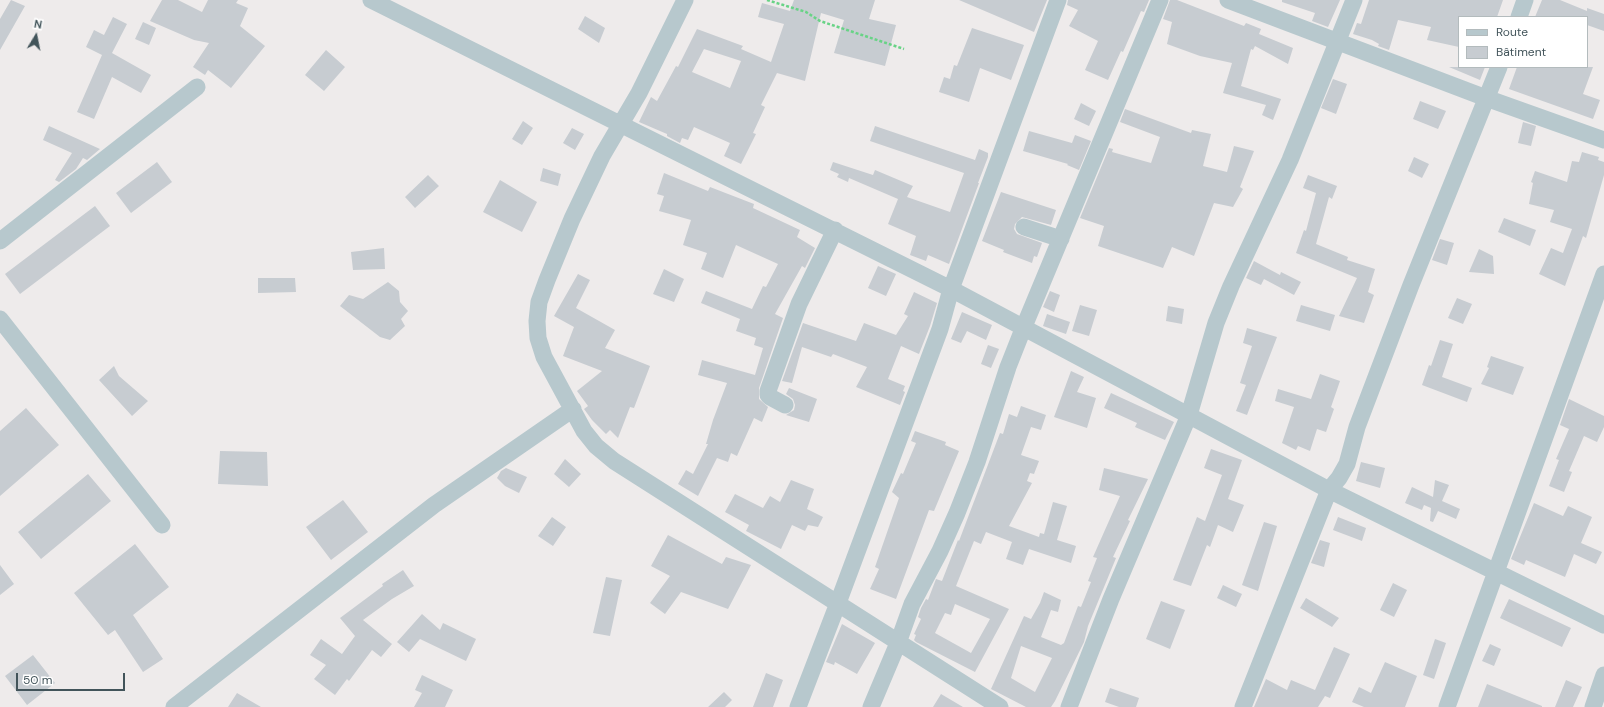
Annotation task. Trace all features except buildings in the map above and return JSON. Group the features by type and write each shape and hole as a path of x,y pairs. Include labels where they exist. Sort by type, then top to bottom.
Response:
{"street":[{"path":"371,0 620,125 835,230 1189,415 1328,490 1604,625"},
{"path":"685,0 639,93 602,156 572,219 539,302 537,320 538,338 544,357 584,431 596,446 614,461 1000,707"},
{"path":"798,707 940,329 951,290 1058,0"},
{"path":"871,707 898,643 912,604 940,551 957,513 977,462 1008,367 1023,329 1160,0"},
{"path":"1228,0 1486,98 1604,140"},
{"path":"1069,707 1111,599 1189,415 1216,322 1231,286 1290,160 1354,0"},
{"path":"1519,16 1526,0"},
{"path":"1243,707 1328,490 1339,478 1347,464 1357,427 1411,285 1499,68"},
{"path":"0,241 197,87"},
{"path":"1024,227 1060,239"},
{"path":"786,405 770,397 768,395 768,390 799,304 835,230"},
{"path":"1447,707 1604,274"},
{"path":"0,319 162,525"},
{"path":"174,707 434,505 573,409"},
{"path":"1593,707 1604,675"}],"path":[{"path":"767,0 806,12 820,21 904,49"}]}
